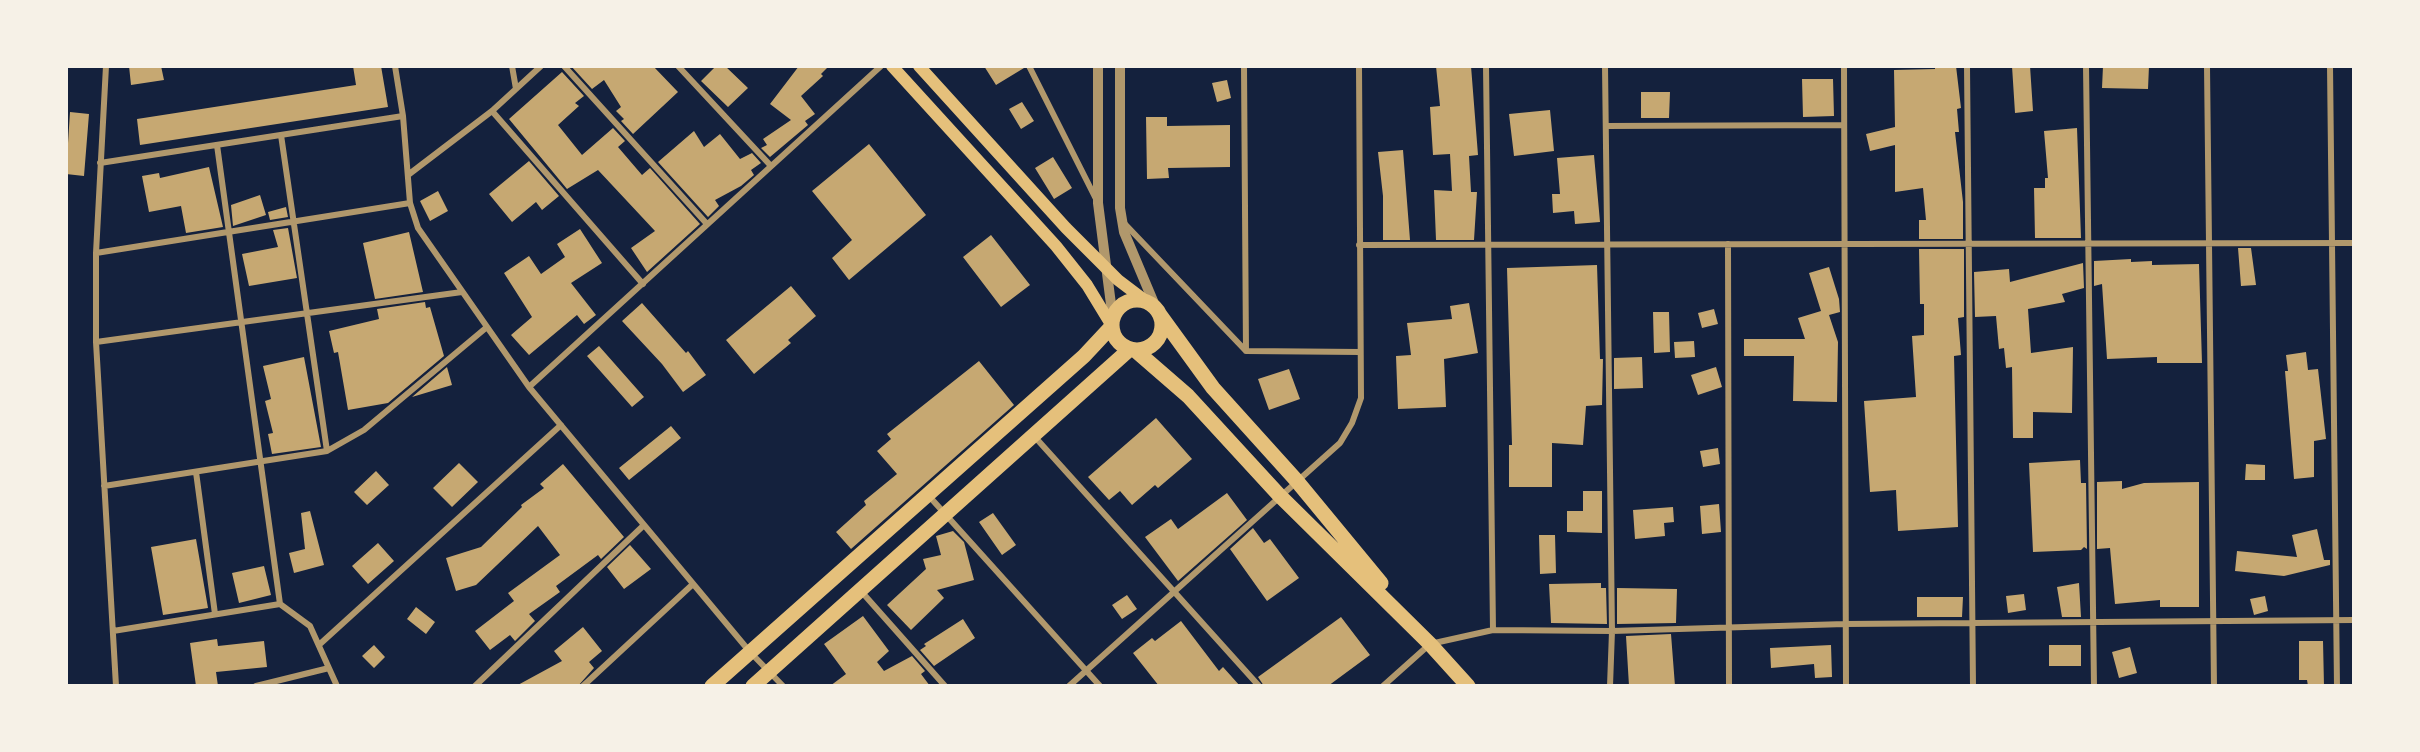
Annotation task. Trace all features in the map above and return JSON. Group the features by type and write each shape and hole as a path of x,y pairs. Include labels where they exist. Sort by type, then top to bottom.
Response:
{"main road":[{"path":"892,66 1056,246 1087,285 1112,323 1119,342 1133,349 1188,396 1279,495 1430,644"},
{"path":"919,66 1058,219 1105,267 1154,308 1213,388 1296,480 1430,644 1468,686"},
{"path":"712,686 1084,356 1112,323 1122,305 1138,300 1154,308 1161,332 1157,340 1144,349 1133,349 753,686"}],"street":[{"path":"106,66 96,253 96,342 116,686"},
{"path":"395,66 403,116 410,203 417,228 529,387 750,652 783,686"},
{"path":"512,66 516,89"},
{"path":"408,174 492,111 541,66"},
{"path":"564,66 707,224"},
{"path":"678,66 771,166"},
{"path":"529,387 881,66"},
{"path":"1029,66 1098,203"},
{"path":"1098,66 1098,203 1112,323"},
{"path":"1120,66 1122,221 1154,308"},
{"path":"1244,66 1246,351"},
{"path":"1069,686 1279,495 1340,443 1352,423 1361,398 1359,66"},
{"path":"1486,66 1493,630"},
{"path":"1605,66 1612,632 1610,686"},
{"path":"1844,66 1846,686"},
{"path":"1967,66 1973,686"},
{"path":"2086,66 2094,686"},
{"path":"2207,66 2214,686"},
{"path":"2330,66 2337,686"},
{"path":"492,111 643,284"},
{"path":"100,163 403,116"},
{"path":"1606,126 1844,125"},
{"path":"281,135 296,222 327,451"},
{"path":"217,145 280,604"},
{"path":"96,253 410,203"},
{"path":"1122,221 1246,351 1360,352"},
{"path":"1359,245 2354,243"},
{"path":"1728,244 1729,686"},
{"path":"96,342 462,291"},
{"path":"104,486 327,451 364,430 487,327"},
{"path":"320,644 561,425"},
{"path":"1034,435 1259,686"},
{"path":"196,472 215,614"},
{"path":"928,495 1100,686"},
{"path":"476,686 644,525"},
{"path":"583,686 693,584"},
{"path":"861,590 945,686"},
{"path":"113,631 280,604 310,626 337,686"},
{"path":"1383,686 1430,644 1493,630 1612,632 1845,624 2354,620"},
{"path":"256,686 329,668"}],"building":[{"path":"129,66 161,66 164,80 131,85"},
{"path":"353,66 381,66 388,107 140,145 137,119 356,85"},
{"path":"571,66 653,66 678,92 633,134 621,121 624,119 616,111 621,107 604,80 592,89"},
{"path":"716,66 725,66 748,88 728,107 701,81"},
{"path":"799,66 829,66 821,74 823,76 801,96 815,114 805,121 808,125 770,157 761,148 767,145 763,139 791,120 770,104"},
{"path":"984,66 1024,66 1024,68 996,85"},
{"path":"1436,66 1471,66 1478,155 1469,156 1471,192 1477,192 1474,240 1436,240 1434,190 1452,191 1450,154 1433,155 1430,107 1440,106"},
{"path":"1935,66 1956,66 1961,108 1957,109 1959,132 1955,132 1963,202 1963,239 1919,239 1919,220 1926,220 1923,188 1895,192 1895,145 1870,151 1866,134 1895,127 1894,70 1935,69"},
{"path":"2012,66 2030,66 2033,111 2015,113"},
{"path":"2103,66 2149,66 2148,89 2102,88"},
{"path":"562,72 584,96 575,103 579,106 558,125 582,155 613,128 625,141 618,147 642,175 650,168 700,224 647,272 631,248 655,231 598,170 567,189 509,119"},
{"path":"1802,79 1833,79 1834,116 1803,117"},
{"path":"1227,80 1231,98 1217,102 1212,83"},
{"path":"1641,92 1670,92 1669,118 1641,118"},
{"path":"1022,102 1034,121 1021,129 1009,109"},
{"path":"1550,110 1554,151 1514,156 1509,114"},
{"path":"70,112 89,114 84,176 66,174"},
{"path":"1146,117 1167,117 1167,126 1230,125 1230,167 1168,168 1169,178 1147,179"},
{"path":"2077,128 2081,238 2035,238 2034,188 2045,188 2045,178 2048,178 2044,131"},
{"path":"694,131 704,147 720,134 740,159 752,153 761,163 751,170 754,175 741,186 715,200 719,206 708,217 658,162"},
{"path":"869,144 926,215 849,280 832,258 852,240 812,191"},
{"path":"1403,150 1410,240 1383,240 1383,196 1378,152"},
{"path":"1594,155 1600,222 1575,224 1574,211 1553,213 1552,194 1560,194 1557,158"},
{"path":"1053,157 1072,188 1054,199 1035,168"},
{"path":"529,161 559,196 542,210 536,202 512,222 489,194"},
{"path":"209,167 223,227 186,233 181,206 149,212 142,176 159,173 160,178"},
{"path":"438,191 448,211 430,221 420,201"},
{"path":"260,195 266,215 233,226 231,205"},
{"path":"286,207 288,217 270,220 268,212"},
{"path":"288,228 297,278 249,286 242,254 278,247 273,230"},
{"path":"580,229 602,263 571,283 596,315 584,324 577,315 529,355 511,335 532,317 504,273 529,256 541,274 565,257 557,244"},
{"path":"409,232 423,292 375,299 363,243"},
{"path":"991,235 1030,285 1001,307 963,257"},
{"path":"2238,248 2251,248 2256,285 2241,286"},
{"path":"1919,249 1964,249 1964,317 1958,318 1961,355 1954,356 1958,527 1898,531 1896,490 1870,492 1864,401 1916,397 1912,336 1924,335 1924,304 1920,304"},
{"path":"2131,259 2131,262 2152,261 2152,265 2199,264 2202,363 2157,363 2157,357 2107,359 2102,284 2094,286 2094,261"},
{"path":"2083,263 2084,288 2062,294 2065,302 2028,309 2031,353 2073,347 2072,413 2033,412 2033,438 2013,438 2012,367 2006,368 2004,348 1999,349 1996,316 1975,317 1974,272 2009,269 2010,282"},
{"path":"1597,265 1600,359 1603,359 1602,405 1586,406 1583,445 1552,443 1552,487 1509,487 1509,445 1512,445 1507,268"},
{"path":"1829,267 1839,299 1840,312 1829,315 1838,342 1837,402 1793,401 1794,356 1744,356 1744,339 1805,339 1798,318 1821,311 1809,273"},
{"path":"791,286 816,316 788,340 791,343 754,374 726,340"},
{"path":"425,302 426,308 430,307 444,356 388,403 348,410 338,352 334,353 329,331 379,319 377,309"},
{"path":"642,303 686,353 688,351 706,375 683,392 662,364 622,321"},
{"path":"1469,303 1478,353 1444,359 1446,407 1398,409 1396,356 1411,355 1407,323 1452,319 1450,306"},
{"path":"1714,309 1718,324 1702,328 1698,313"},
{"path":"1653,312 1669,312 1670,352 1654,353"},
{"path":"1694,341 1695,357 1675,358 1674,342"},
{"path":"599,346 644,397 632,407 587,356"},
{"path":"2306,352 2308,370 2318,369 2326,439 2314,441 2314,477 2294,479 2285,371 2288,371 2286,355"},
{"path":"304,357 321,447 272,454 268,434 273,433 265,401 271,399 263,366"},
{"path":"1642,357 1643,388 1614,389 1614,358"},
{"path":"979,361 1014,405 851,549 836,532 866,505 864,501 897,474 877,451 891,439 887,434"},
{"path":"447,367 452,385 412,397"},
{"path":"1716,367 1722,387 1698,395 1691,375"},
{"path":"1289,369 1300,399 1269,410 1258,379"},
{"path":"1156,418 1192,459 1158,488 1155,485 1132,505 1120,491 1109,500 1088,477"},
{"path":"671,426 681,438 629,480 619,468"},
{"path":"1718,448 1720,464 1703,467 1700,451"},
{"path":"2080,460 2081,483 2086,483 2087,549 2084,547 2081,550 2033,552 2029,463"},
{"path":"459,463 478,482 452,507 433,488"},
{"path":"563,464 624,537 601,559 598,555 556,586 560,592 529,614 535,621 515,641 510,635 490,650 475,631 514,601 508,593 560,555 538,526 476,585 456,591 446,558 481,547 522,507 521,505 544,488 540,484"},
{"path":"2246,464 2265,465 2265,480 2245,480"},
{"path":"376,471 389,485 367,505 354,492"},
{"path":"2122,481 2122,489 2144,483 2199,482 2199,607 2160,607 2160,600 2115,604 2110,548 2097,549 2097,482"},
{"path":"1583,491 1602,491 1602,533 1567,532 1567,511 1583,511"},
{"path":"1227,493 1247,520 1178,581 1145,537 1171,519 1178,529"},
{"path":"1719,504 1721,532 1702,534 1700,506"},
{"path":"1673,507 1674,522 1664,523 1665,536 1635,539 1633,510"},
{"path":"310,511 324,565 294,573 289,553 305,549 301,513"},
{"path":"993,513 1016,545 1002,555 979,522"},
{"path":"1253,528 1264,543 1270,539 1299,578 1267,601 1230,549"},
{"path":"2317,529 2324,560 2330,560 2330,565 2284,576 2235,571 2237,551 2297,557 2292,535"},
{"path":"953,531 964,542 974,580 937,590 944,598 911,630 887,605 926,569 923,559 941,555 936,536"},
{"path":"1539,535 1555,535 1556,573 1540,574"},
{"path":"196,539 208,608 163,615 151,547"},
{"path":"378,543 394,561 368,584 352,566"},
{"path":"630,545 651,569 624,589 607,567"},
{"path":"264,566 271,595 239,603 232,573"},
{"path":"1601,583 1601,588 1606,588 1607,624 1551,623 1549,584"},
{"path":"2079,583 2081,617 2062,617 2057,587"},
{"path":"1617,588 1677,589 1676,623 1617,624"},
{"path":"2024,594 2026,610 2008,613 2006,596"},
{"path":"1127,595 1137,609 1122,619 1112,605"},
{"path":"2265,596 2268,611 2254,615 2250,599"},
{"path":"1917,597 1963,597 1962,617 1917,617"},
{"path":"416,607 435,622 426,634 407,619"},
{"path":"863,616 889,651 877,662 884,671 912,656 925,671 921,674 930,686 830,686 846,674 824,644"},
{"path":"1341,617 1370,655 1328,686 1264,686 1258,677"},
{"path":"963,619 975,638 934,666 920,650 926,646 924,644"},
{"path":"1181,621 1219,671 1223,667 1240,686 1159,686 1133,653 1152,638 1155,641"},
{"path":"583,627 602,651 589,662 594,668 578,686 516,686 562,661 554,651"},
{"path":"1671,634 1675,686 1629,686 1626,636"},
{"path":"217,639 218,646 264,641 267,667 216,672 218,686 196,686 190,643"},
{"path":"2299,641 2323,641 2324,686 2308,686 2307,680 2299,680"},
{"path":"374,645 385,657 374,668 362,656"},
{"path":"1831,645 1832,677 1815,678 1814,664 1771,668 1770,648"},
{"path":"2049,645 2081,645 2081,666 2049,666"},
{"path":"2130,647 2137,673 2119,678 2112,652"}]}
